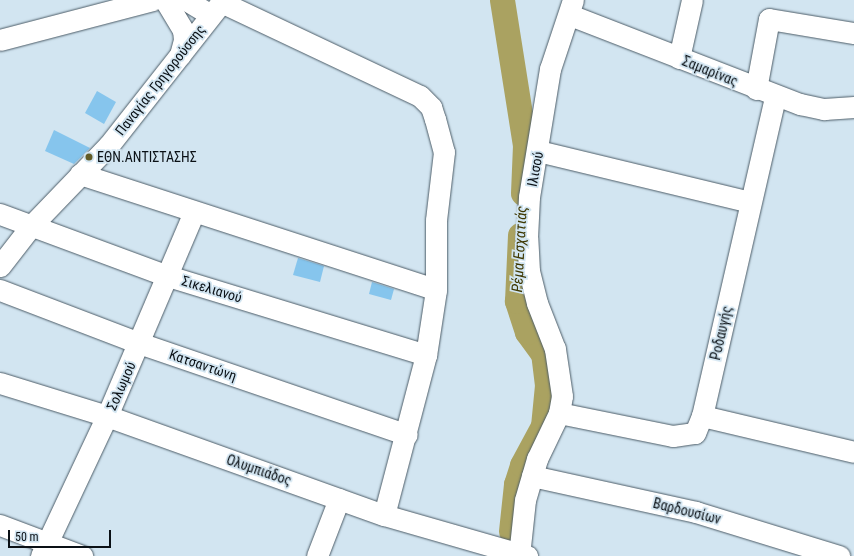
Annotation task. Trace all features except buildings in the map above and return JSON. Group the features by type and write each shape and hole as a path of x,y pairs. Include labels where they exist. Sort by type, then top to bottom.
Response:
{"street":[{"path":"165,0 183,30 184,40 180,55"},
{"path":"186,0 218,6 426,101 435,119 444,152 436,220 436,290 426,355 407,435 384,515"},
{"path":"679,58 692,0"},
{"path":"0,40 146,1"},
{"name":"Παναγίας Γρηγορούσσης","path":"0,266 31,226 109,145 218,6"},
{"name":"Σαμαρίνας","path":"571,8 679,58 765,93 824,109 854,107"},
{"name":"Ιλισού","path":"522,555 525,500 537,459 559,413 561,378 555,348 537,303 529,271 527,238 529,197 538,151 550,69 571,8"},
{"name":"Ροδαυγής","path":"559,413 673,436 695,433 702,416 750,202 765,93 769,19 854,33"},
{"path":"538,151 750,202"},
{"path":"80,174 436,290"},
{"name":"Σολωμού","path":"44,550 140,343 194,212"},
{"name":"Σικελιανού","path":"0,214 168,276 426,355"},
{"name":"Κατσαντώνη","path":"0,290 140,343 407,435"},
{"name":"Ολυμπιάδος","path":"0,382 107,416 384,515 522,555"},
{"path":"702,416 854,452"},
{"name":"Βαρδουσίων","path":"532,476 696,512 839,556"},
{"path":"317,556 339,499"},
{"path":"0,525 44,550 82,556"}],"waterway":[{"name":"Ρέμα Εσχατιάς","path":"502,0 525,145 523,193"},
{"name":"Ρέμα Εσχατιάς","path":"511,531 516,484 522,465 543,426 547,385 543,354 527,332 517,301 520,235"}],"place":[{"name":"ΕΘΝ.ΑΝΤΙΣΤΑΣΗΣ","path":"89,157"}]}
